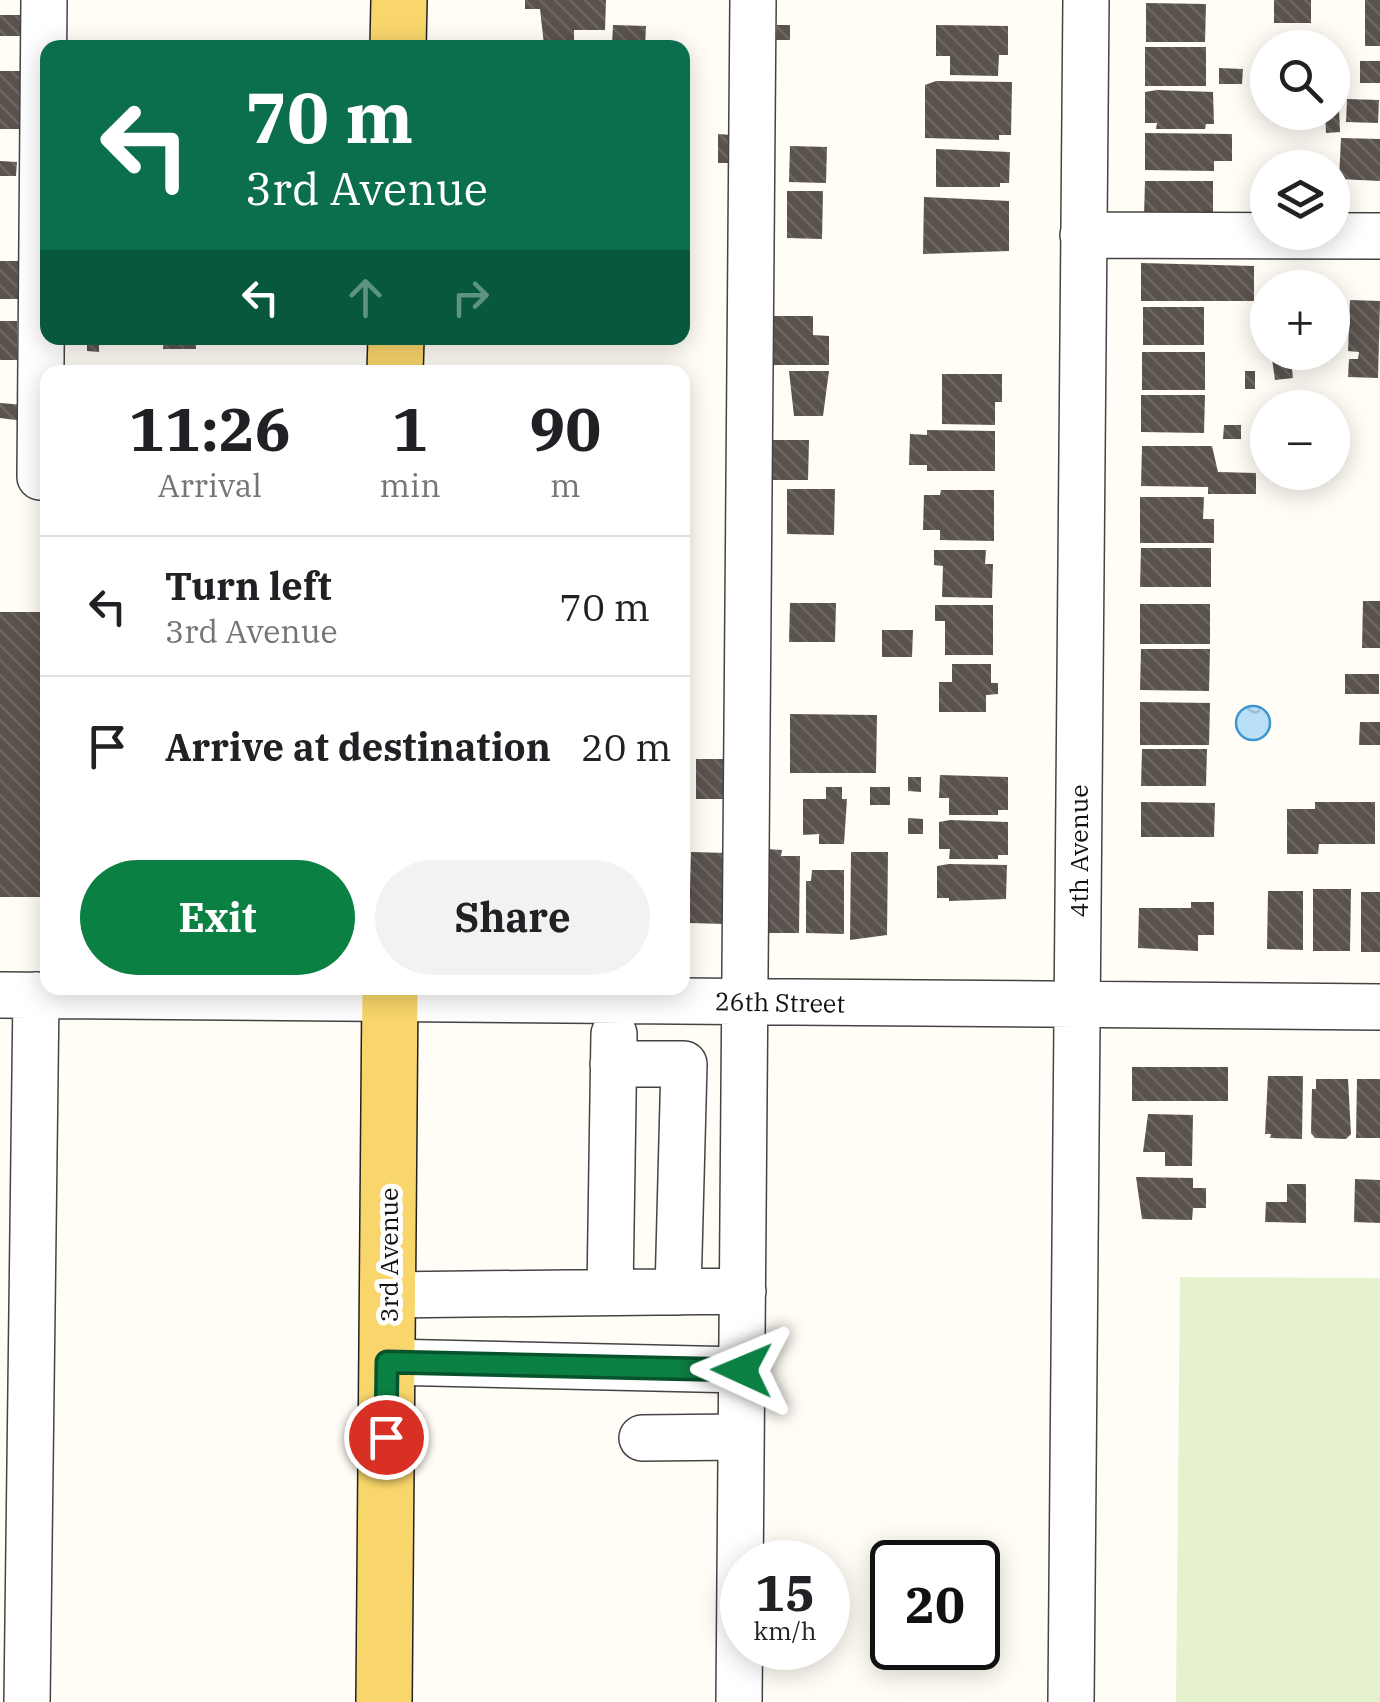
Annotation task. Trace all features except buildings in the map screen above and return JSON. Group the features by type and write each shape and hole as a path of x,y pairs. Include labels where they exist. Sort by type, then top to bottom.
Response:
{"main road":[{"path":"398,0 398,40"},
{"name":"3rd Avenue","path":"384,1702 390,995"}],"street":[{"path":"44,0 44,40"},
{"path":"739,1702 753,0"},
{"name":"4th Avenue","path":"1071,1702 1086,0"},
{"path":"1083,236 1380,236"},
{"path":"18,995 27,1702"},
{"name":"26th Street","path":"475,995 745,1002 1380,1007"},
{"path":"610,1292 616,1000"},
{"path":"612,1064 684,1064 678,1292"},
{"path":"387,1295 743,1291"},
{"path":"387,1362 742,1370"},
{"path":"642,1438 740,1437"}],"green space":[{"path":"1180,1277 1380,1278 1380,1702 1176,1702"}],"water":[{"path":"1253,706 1265,711 1270,723 1265,735 1253,740 1241,735 1236,723 1241,711"}],"route":[{"path":"386,1437 387,1362 742,1370"}]}
